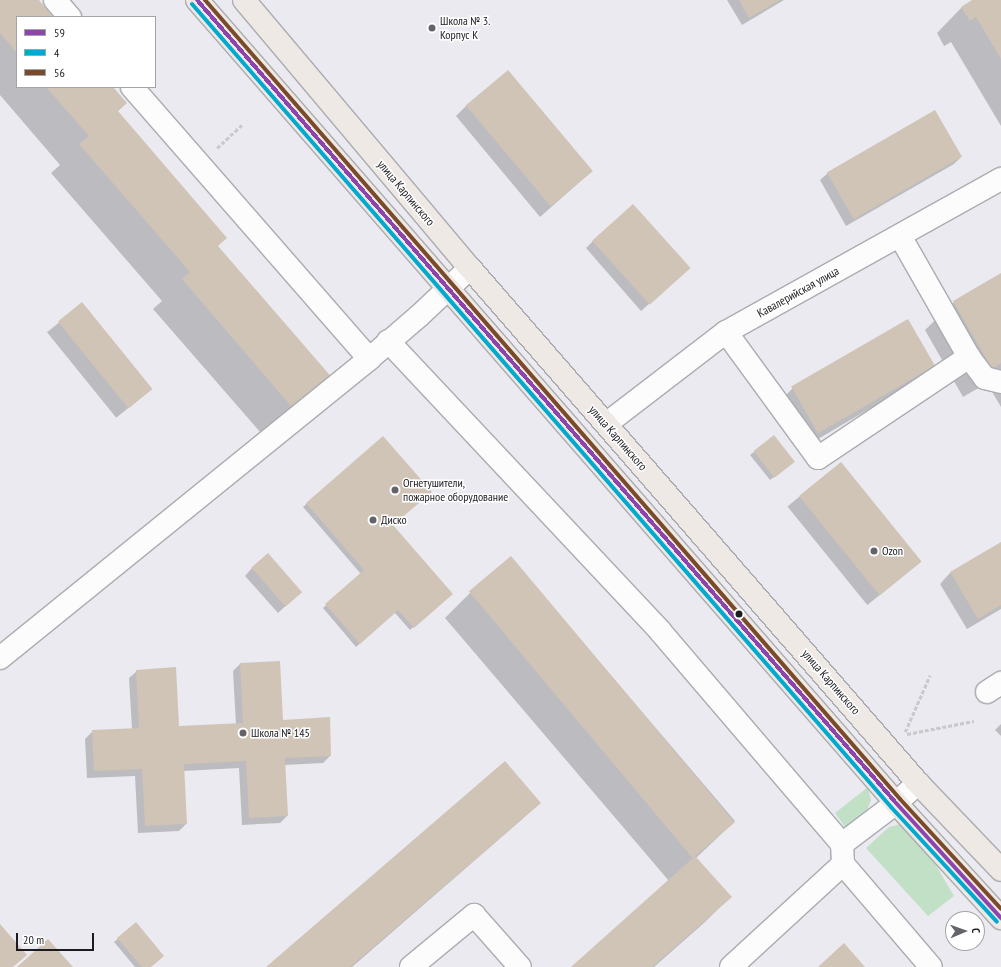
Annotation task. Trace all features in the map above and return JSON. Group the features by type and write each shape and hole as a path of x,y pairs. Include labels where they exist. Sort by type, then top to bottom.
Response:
{"main road":[{"path":"197,0 447,289 896,802 1001,918"},
{"name":"улица Карпинского","path":"244,0 470,268 918,783 1001,870"}],"street":[{"path":"55,0 69,16"},
{"path":"133,88 369,359"},
{"name":"Кавалерийская улица","path":"606,424 726,332 1001,179"},
{"path":"900,236 969,356 985,378 1001,382"},
{"path":"0,658 369,359 388,341 419,316 470,268"},
{"path":"726,332 818,458 969,356"},
{"path":"388,341 660,631 843,854 931,967"},
{"path":"731,967 843,854 896,802 918,783"},
{"path":"411,967 474,915 520,967"}],"path":[{"path":"200,164 243,124"},
{"path":"930,674 904,734 974,722"}],"green space":[{"path":"868,787 871,800 867,810 845,827 835,813"},
{"path":"901,824 921,840 954,896 928,916 866,848 889,827"}],"building":[{"path":"0,0 39,0 52,16 16,16 16,52 0,33"},
{"path":"739,0 780,0 749,18"},
{"path":"972,0 1001,0 1001,59 976,17 970,21 961,7"},
{"path":"508,70 593,171 551,206 466,105"},
{"path":"47,88 114,88 127,103 118,111 227,238 218,246 334,380 296,412 182,279 190,272 79,144 89,136"},
{"path":"935,110 962,157 854,219 827,172"},
{"path":"633,204 691,268 650,305 592,241"},
{"path":"1001,273 1001,363 992,369 953,301"},
{"path":"82,302 152,389 128,409 58,322"},
{"path":"908,319 935,366 818,433 791,387"},
{"path":"774,435 795,462 774,478 754,451"},
{"path":"383,436 432,492 393,525 453,594 414,628 398,610 360,644 325,604 364,570 306,503"},
{"path":"841,462 922,561 880,595 799,496"},
{"path":"1001,542 1001,605 978,619 950,572"},
{"path":"268,553 302,592 286,607 251,567"},
{"path":"511,556 735,823 693,858 469,591"},
{"path":"280,661 283,720 330,717 331,756 285,758 288,816 249,818 246,761 184,764 187,824 145,826 142,769 94,771 92,730 139,728 136,670 176,667 179,726 243,723 240,663"},
{"path":"505,761 541,803 350,967 266,967"},
{"path":"695,856 732,897 652,967 571,967"},
{"path":"136,922 164,956 151,967 142,967 117,938"},
{"path":"0,924 27,955 13,967 0,967"},
{"path":"48,939 73,967 17,967"},
{"path":"844,943 865,967 818,967"}],"transit line":[{"name":"59","path":"197,0 896,803 1001,918"},
{"name":"56","path":"205,0 900,799 1001,909"},
{"name":"4","path":"192,4 891,807 997,922"}],"place":[{"name":"Школа № 3. Корпус К","path":"432,28"},
{"name":"Огнетушители, пожарное оборудование","path":"395,490"},
{"name":"Диско","path":"373,520"},
{"name":"Ozon","path":"874,551"},
{"name":"Школа № 145","path":"243,733"}]}
